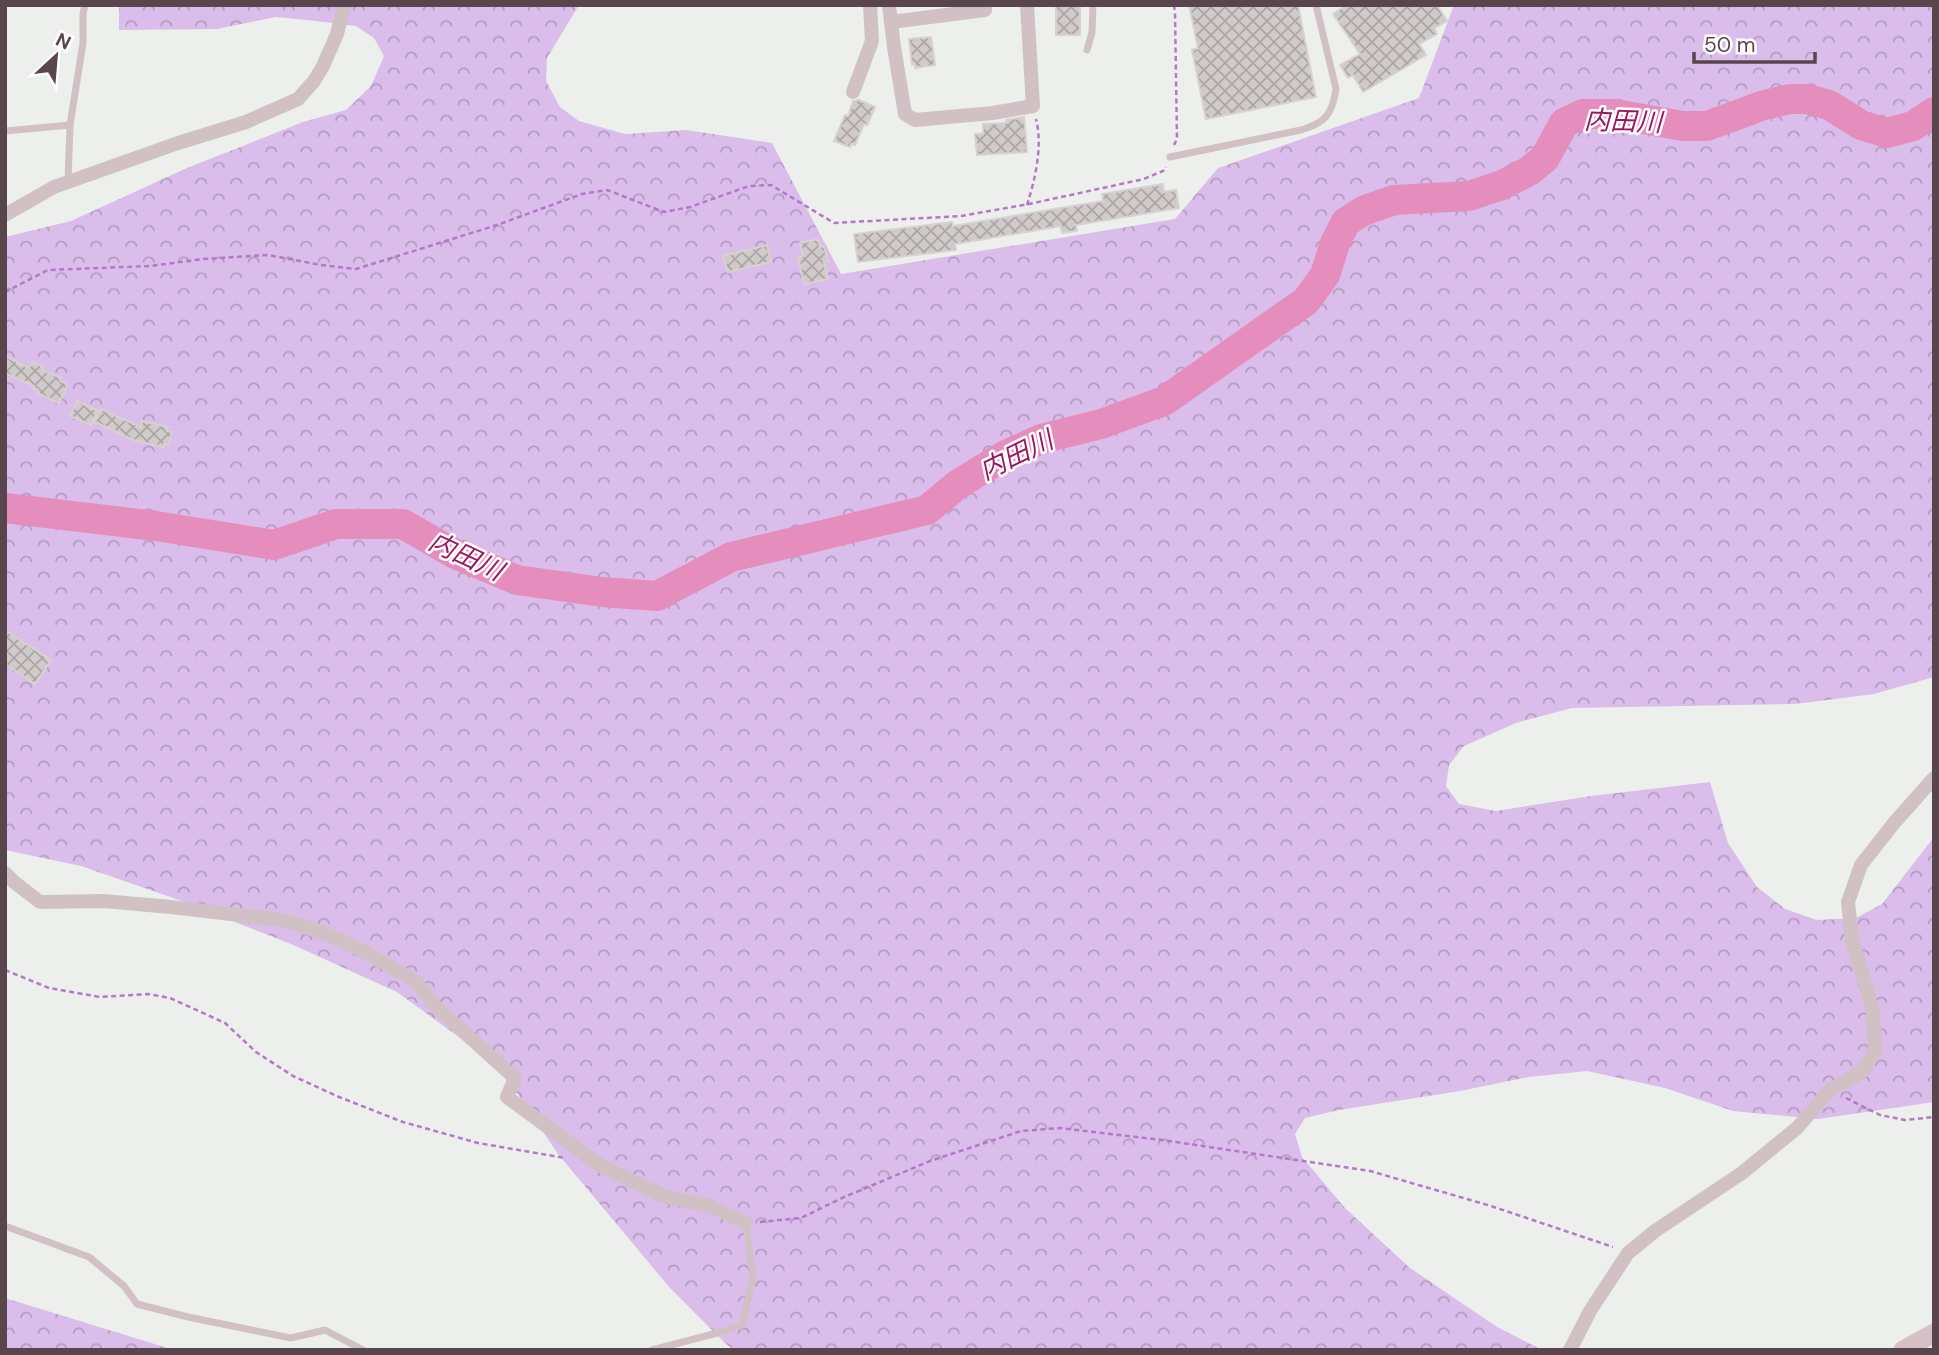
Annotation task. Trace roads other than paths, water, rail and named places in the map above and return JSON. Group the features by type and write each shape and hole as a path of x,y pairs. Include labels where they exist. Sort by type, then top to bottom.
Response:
{"street":[{"path":"5,215 68,181 246,122 298,99 323,66 337,34 344,5"},
{"path":"853,92 873,41 870,5"},
{"path":"889,5 905,114 915,120 993,113 1033,106 1027,5"},
{"path":"891,22 985,10"},
{"path":"1570,1350 1591,1311 1628,1254 1656,1231 1742,1173 1779,1143 1797,1128 1830,1090 1862,1072 1875,1052 1874,1010 1852,940 1848,902 1861,865 1934,778"},
{"path":"5,873 40,902 103,901 171,907 282,920 327,934 417,982 432,1003 515,1078 507,1097 601,1166 662,1196 710,1206 746,1223"},
{"path":"1903,1350 1934,1334"}],"lane":[{"path":"68,181 70,125 83,43 85,5"},
{"path":"1087,50 1092,32 1093,5"},
{"path":"1170,157 1301,130 1317,125 1326,118 1335,100 1336,89 1316,5"},
{"path":"5,131 70,125"},
{"path":"652,1350 742,1325 754,1278 746,1223"},
{"path":"5,1226 89,1257 124,1286 137,1304 291,1338 326,1330 363,1350"}],"waterway":[{"name":"内田川","path":"5,508 156,526 274,545 336,524 403,524 455,554 517,580 602,592 657,596 731,557 927,510 957,485 1004,456 1041,439 1101,424 1164,401 1306,301 1325,275 1335,243 1346,222 1363,211 1394,200 1469,196 1502,185 1529,171 1545,158 1564,123 1583,114 1615,114 1683,126 1707,126 1764,105 1790,99 1807,99 1829,105 1861,125 1887,133 1913,126 1934,112"}]}
